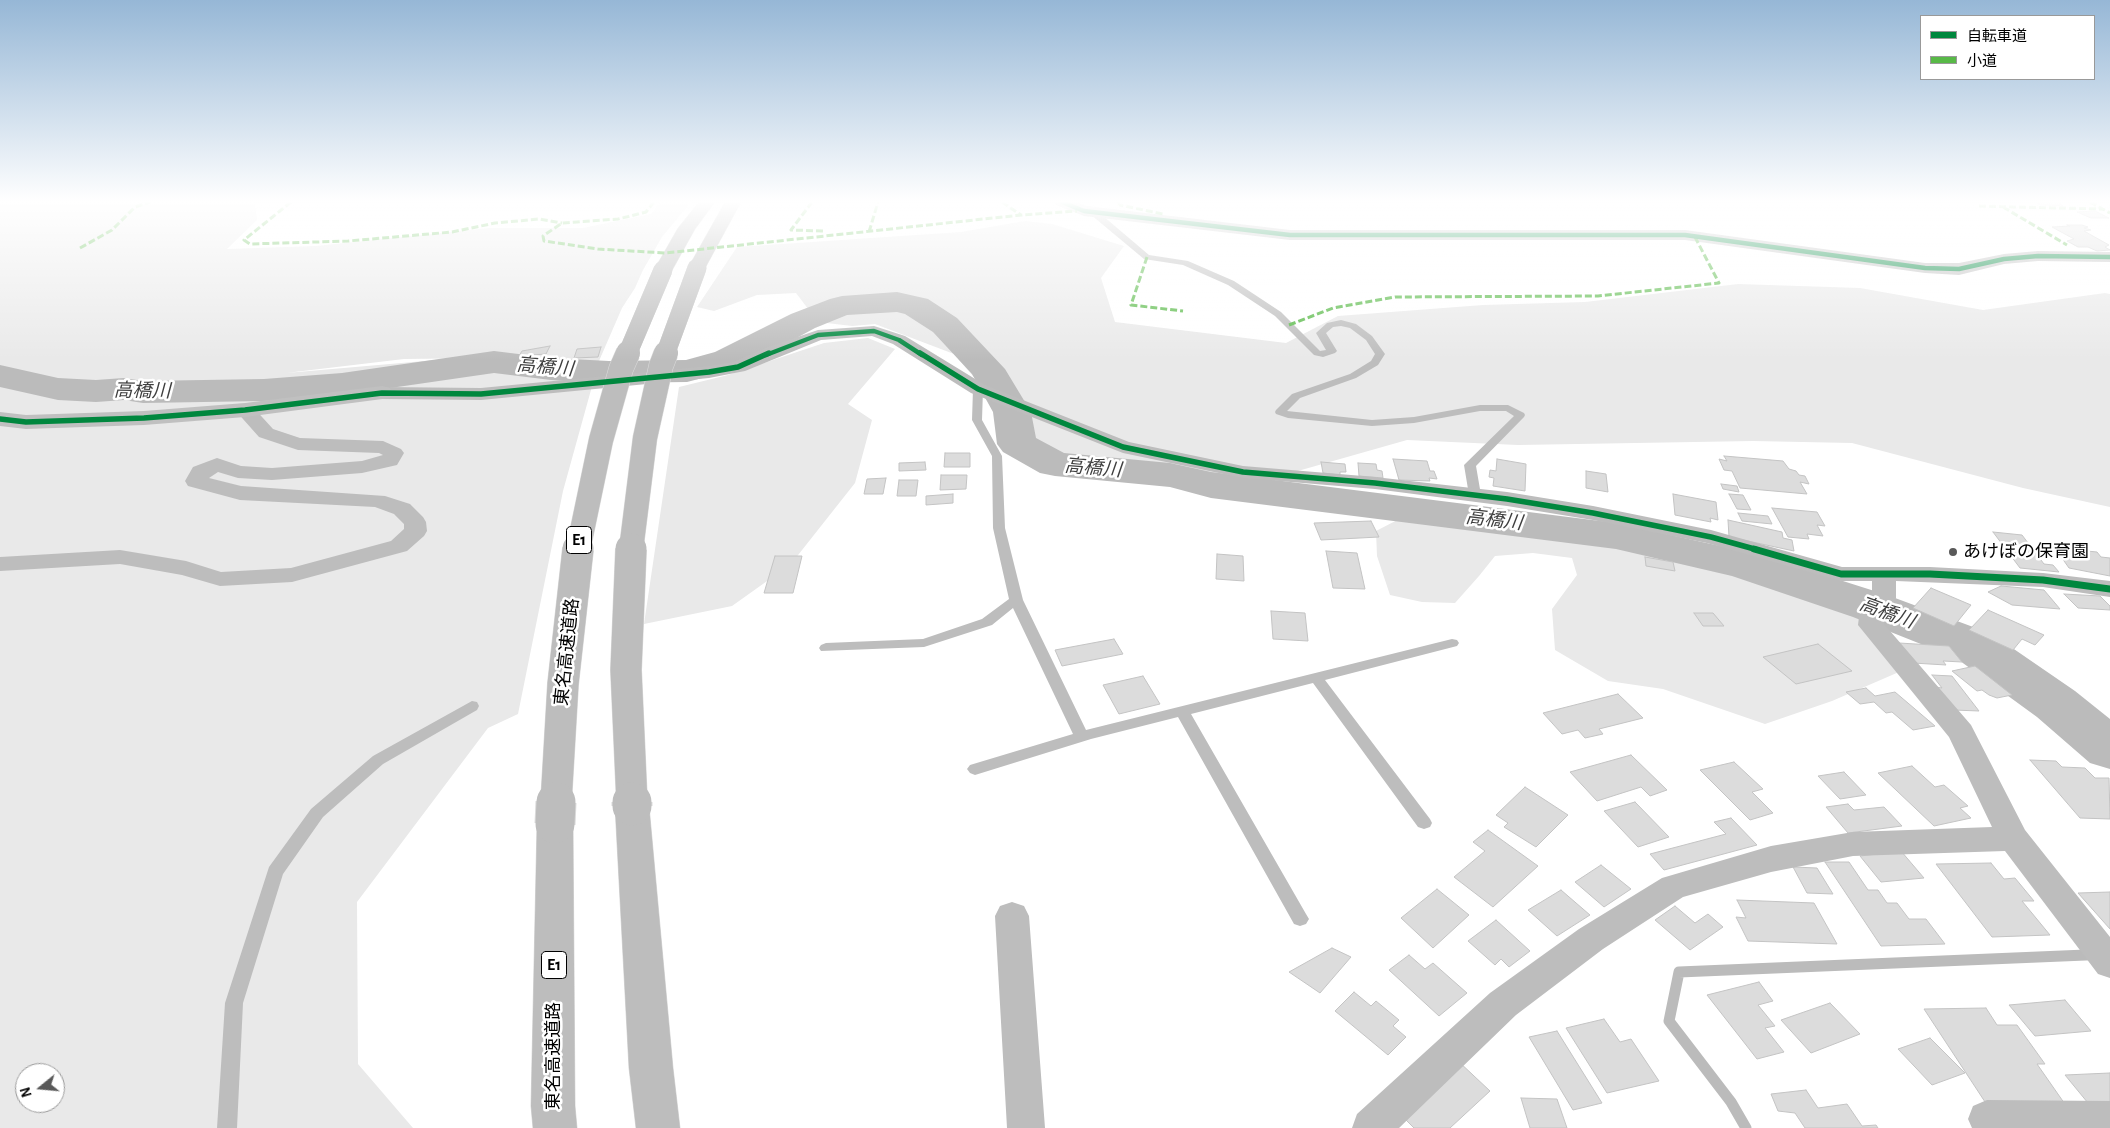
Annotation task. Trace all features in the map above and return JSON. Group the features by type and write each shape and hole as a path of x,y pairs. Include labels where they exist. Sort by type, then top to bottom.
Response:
{"highway":[{"name":"東名高速道路","path":"554,1117 554,824 563,684 579,540 601,440 621,369 641,318 672,255"},
{"path":"658,1128 651,1068 632,806 626,670 631,538 645,438 661,366 697,268 704,255"}],"street":[{"path":"1825,255 1925,268 1959,269 2004,259 2038,256 2110,256"},
{"path":"0,420 26,422 144,418 245,410 382,393 481,394 709,372 738,367 774,351 818,336 874,330 899,340 978,389 1123,447 1243,472 1375,483 1475,495 1593,513 1711,537 1841,574 1880,596"},
{"path":"0,564 120,557 186,568 220,579 292,575 399,546 416,532 415,522 402,509 377,501 240,494 196,481 201,472 217,464 238,472 272,474 362,467 390,461 394,454 383,446 298,444 266,433 245,410"},
{"path":"2110,589 2043,580 1930,574 1880,596 1871,626 1961,732 2013,838 2110,963"},
{"path":"1370,1128 1503,1004 1591,939 1673,887 1771,859 1853,844 2013,838"},
{"path":"1012,916 1026,1128"},
{"path":"1987,1119 2110,1120"}],"lane":[{"path":"1144,255 1147,257 1185,263 1231,283 1278,314 1317,352 1323,354 1332,351 1322,333 1330,325 1341,323 1353,326 1370,338 1380,354 1375,363 1353,376 1296,396 1280,412 1288,415 1372,423 1414,420 1480,408 1508,408 1520,415 1498,440 1470,465 1475,495"},
{"path":"978,389 977,420 997,456 1000,528 1016,600 1082,736 1452,643"},
{"path":"826,648 924,643 987,622 1016,600"},
{"path":"1316,677 1424,824"},
{"path":"227,1128 234,1003 275,872 317,813 378,760 472,706"},
{"path":"1182,710 1300,919"},
{"path":"975,769 1090,734"}],"shaded area":[{"path":"0,255 652,255 635,288 622,308 599,361 563,491 518,714 488,728 357,902 358,1064 413,1128 0,1128","holes":["494,358 562,360 436,360 286,373 404,359"]},
{"path":"732,255 1118,255 1101,278 1115,322 1286,343 1338,316 1483,305 1585,302 1738,284 1860,288 1983,310 2105,293 2110,294 2110,507 2023,488 1852,443 1753,441 1518,445 1407,440 1252,484 1042,456 954,354 875,324 852,326 818,322 796,293 757,295 714,311 697,307"},
{"path":"868,338 895,349 848,404 872,420 855,483 791,564 732,606 644,624 679,387 728,375 824,343"},
{"path":"1407,515 1552,522 1710,550 1844,585 1862,603 1899,672 1832,701 1765,724 1663,689 1608,681 1555,650 1552,609 1577,575 1572,558 1533,553 1495,556 1455,603 1422,602 1390,595 1377,556 1376,531"}],"building":[{"path":"550,346 546,354 519,356 522,351"},
{"path":"601,347 598,357 574,358 577,349"},
{"path":"945,453 970,453 970,467 944,467"},
{"path":"1724,456 1783,461 1789,469 1805,476 1809,484 1800,482 1807,494 1740,488 1732,471 1724,470 1719,459 1727,461"},
{"path":"1393,459 1427,461 1430,471 1434,471 1437,479 1429,478 1430,481 1399,480"},
{"path":"1497,459 1526,464 1525,491 1493,486 1494,478 1489,477 1490,470 1496,471"},
{"path":"925,462 926,470 899,471 899,463"},
{"path":"1321,462 1345,464 1346,472 1340,472 1340,475 1323,473"},
{"path":"1358,463 1376,464 1377,470 1382,471 1383,478 1359,476"},
{"path":"1586,471 1606,474 1608,492 1586,488"},
{"path":"941,475 967,475 966,489 940,490"},
{"path":"886,478 883,494 864,494 867,479"},
{"path":"899,480 918,480 916,496 897,496"},
{"path":"1721,484 1737,486 1739,492 1723,489"},
{"path":"953,494 953,503 926,505 926,496"},
{"path":"1673,494 1716,502 1718,520 1710,518 1711,522 1675,515"},
{"path":"1729,494 1743,495 1751,510 1737,509"},
{"path":"1772,508 1817,512 1825,526 1817,525 1823,536 1807,534 1809,539 1788,537"},
{"path":"1738,513 1768,516 1772,524 1742,521"},
{"path":"1728,520 1782,532 1783,538 1792,540 1794,551 1729,537"},
{"path":"1371,521 1379,537 1321,540 1314,523"},
{"path":"1993,532 2022,535 2044,564 2053,565 2059,572 2020,568"},
{"path":"1326,551 1357,553 1365,589 1333,588"},
{"path":"2057,551 2090,555 2087,551 2097,552 2101,557 2110,558 2110,576 2069,568"},
{"path":"1217,554 1243,556 1244,581 1216,579"},
{"path":"775,556 802,556 793,593 764,593"},
{"path":"1645,557 1673,562 1675,571 1646,566"},
{"path":"2001,586 2044,590 2060,609 2012,605 1988,592"},
{"path":"1931,588 1971,605 1954,626 1913,608"},
{"path":"2064,594 2100,596 2110,606 2110,610 2078,608"},
{"path":"1988,610 2044,635 2035,645 2022,639 2013,650 1969,630"},
{"path":"1271,611 1305,613 1308,641 1273,639"},
{"path":"1694,613 1713,613 1724,626 1703,626"},
{"path":"1114,639 1123,654 1062,666 1055,650"},
{"path":"1899,643 1949,646 1962,662 1943,661 1946,665 1913,663"},
{"path":"1818,644 1852,671 1796,684 1763,657"},
{"path":"1975,666 2012,695 1997,698 1982,690 1977,691 1952,671"},
{"path":"1932,675 1952,676 1979,711 1954,710 1936,687 1942,688"},
{"path":"1143,676 1160,704 1119,714 1103,685"},
{"path":"1866,688 1875,696 1895,692 1935,726 1913,730 1892,712 1886,713 1874,702 1860,704 1846,692"},
{"path":"1618,694 1643,718 1599,729 1603,734 1585,738 1578,730 1562,734 1543,713"},
{"path":"1631,755 1667,790 1650,796 1641,787 1597,801 1570,772"},
{"path":"2030,760 2056,761 2062,767 2085,768 2095,778 2109,778 2110,819 2080,818"},
{"path":"1734,762 1763,789 1752,792 1773,813 1750,820 1700,770"},
{"path":"1912,766 1935,787 1944,785 1968,806 1960,808 1971,818 1934,826 1878,773"},
{"path":"1844,772 1866,795 1840,799 1818,776"},
{"path":"1525,787 1568,815 1536,847 1504,827 1508,823 1496,815"},
{"path":"1635,802 1669,837 1638,847 1604,811"},
{"path":"1848,804 1854,810 1884,807 1902,826 1848,833 1826,807"},
{"path":"1731,818 1757,845 1664,870 1650,854 1726,834 1714,822"},
{"path":"1488,830 1538,866 1493,907 1454,877 1485,851 1473,842"},
{"path":"1901,851 1924,878 1881,882 1860,856"},
{"path":"1825,862 1849,862 1868,890 1878,890 1887,903 1897,903 1909,919 1926,919 1945,944 1881,946"},
{"path":"1991,863 2004,879 2015,878 2034,901 2022,901 2050,935 1992,937 1936,864"},
{"path":"1601,865 1631,889 1604,907 1575,882"},
{"path":"1793,867 1817,868 1833,894 1807,893"},
{"path":"1437,889 1469,915 1433,948 1401,918"},
{"path":"1561,890 1590,915 1557,936 1528,910"},
{"path":"2110,892 2110,929 2078,893"},
{"path":"1737,900 1814,903 1837,944 1748,941 1736,917 1746,918"},
{"path":"1675,906 1695,923 1708,914 1723,927 1690,950 1655,920"},
{"path":"1496,920 1530,951 1509,967 1501,959 1495,965 1468,941"},
{"path":"1332,948 1351,957 1320,993 1289,972"},
{"path":"1409,955 1425,969 1433,963 1467,993 1439,1016 1389,970"},
{"path":"1759,982 1773,1001 1758,1005 1775,1026 1765,1028 1784,1052 1757,1059 1707,995"},
{"path":"1354,992 1371,1006 1376,1001 1399,1020 1393,1026 1406,1037 1388,1055 1335,1011"},
{"path":"2065,1000 2091,1031 2035,1036 2009,1005"},
{"path":"1830,1003 1860,1034 1811,1053 1781,1020"},
{"path":"1986,1008 1997,1025 2017,1025 2045,1064 2037,1064 2067,1107 1989,1108 1924,1009"},
{"path":"1604,1019 1620,1042 1631,1039 1659,1081 1607,1093 1566,1028"},
{"path":"1557,1031 1602,1103 1573,1110 1529,1037"},
{"path":"1930,1038 1965,1073 1932,1085 1898,1049"},
{"path":"1457,1060 1490,1091 1450,1128 1414,1128 1398,1112"},
{"path":"2110,1073 2110,1102 2088,1103 2065,1075"},
{"path":"1806,1090 1818,1108 1847,1104 1862,1126 1876,1125 1878,1128 1805,1128 1795,1113 1778,1111 1771,1094"},
{"path":"1521,1098 1557,1099 1567,1128 1530,1128"}],"waterway":[{"name":"高橋川","path":"0,376 58,389 96,391 124,389 143,392 264,390 342,384 494,362 551,369 609,372 687,371 728,360 803,321 842,306 897,302 916,306 945,325 987,369 1012,412 1017,444 1055,464 1170,475 1211,485 1616,536 1745,565 1870,606 1974,646 2056,704 2110,749"},
{"path":"1746,1128 1731,1102 1669,1021 1679,972 2110,954"}],"marked path":[{"path":"1289,325 1333,308 1395,297 1598,296 1719,283 1704,255"},
{"path":"1147,257 1131,305 1183,311"}],"cycle path":[{"path":"1828,255 1925,268 1959,269 2004,259 2038,256 2110,257"},
{"path":"0,419 26,422 144,418 245,410 382,393 481,394 709,372 738,367 818,335 874,331 899,340 978,389 1123,447 1243,472 1375,483 1507,499 1593,513 1711,537 1841,574 1930,574 2043,580 2110,589"}],"place":[{"name":"あけぼの保育園","path":"1953,552"}]}
